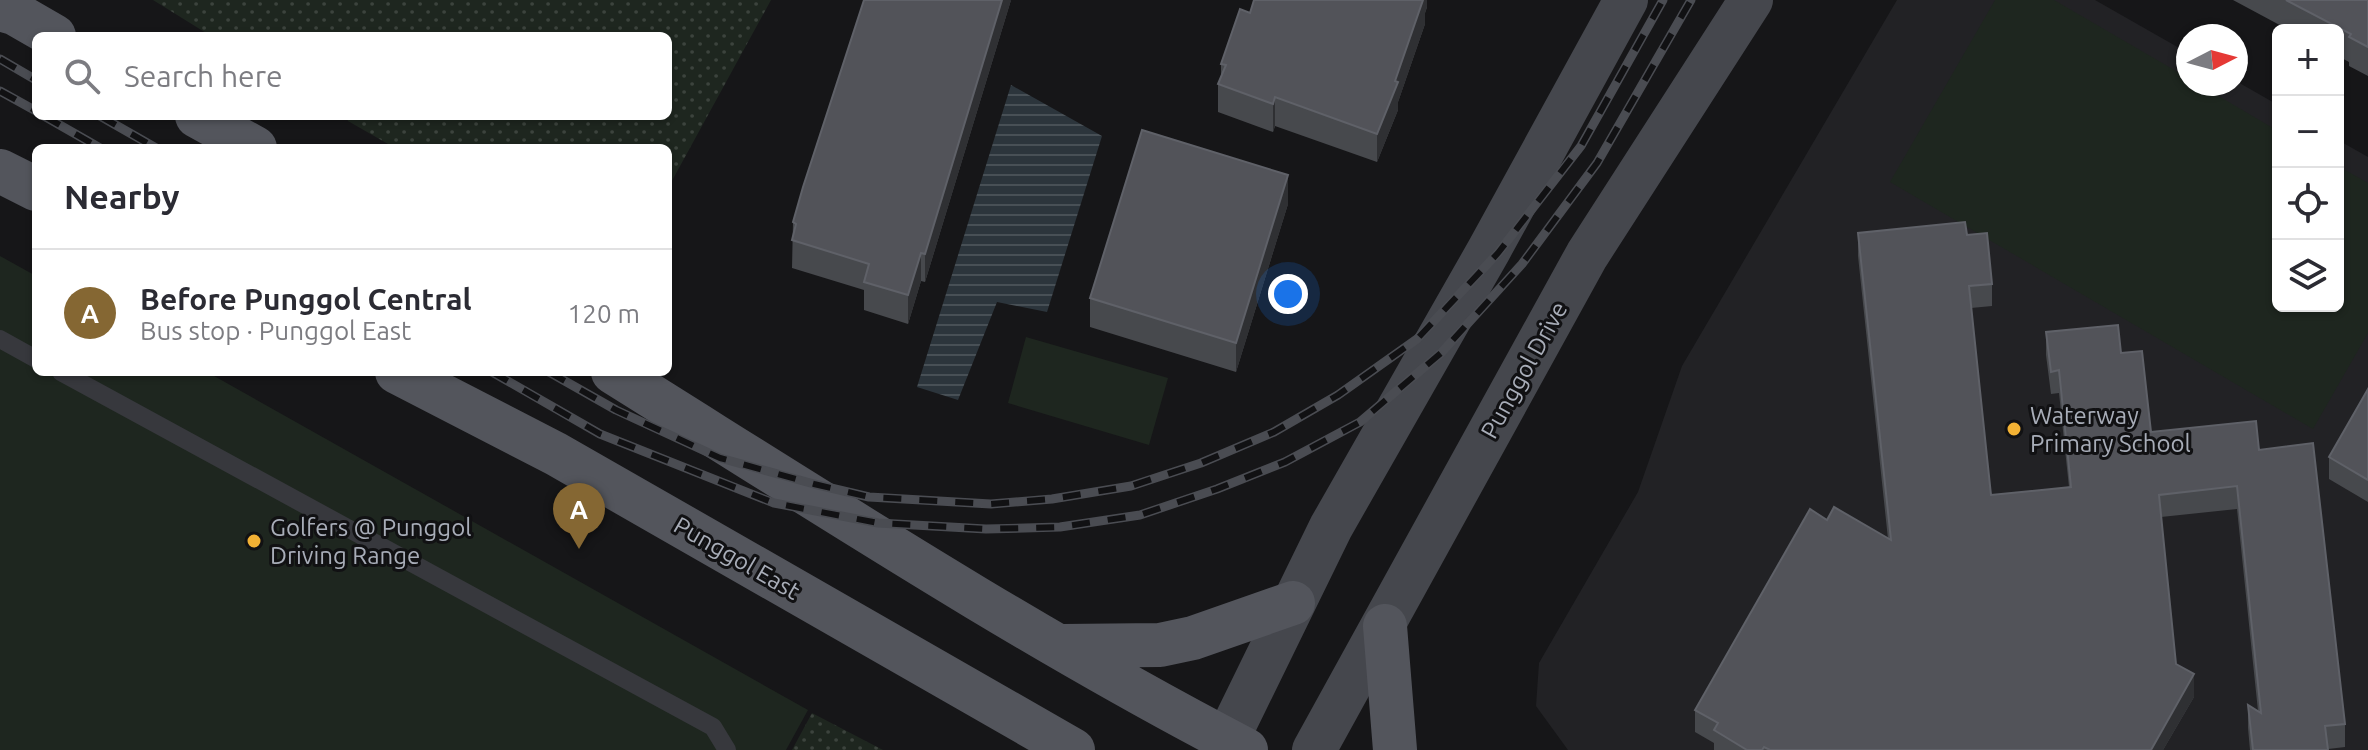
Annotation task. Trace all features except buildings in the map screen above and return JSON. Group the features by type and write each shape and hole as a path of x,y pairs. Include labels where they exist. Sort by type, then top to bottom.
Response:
{"main road":[{"path":"0,9 14,13 47,32"},
{"path":"204,120 248,144"},
{"path":"0,171 32,187"},
{"name":"Punggol East","path":"405,376 556,454 1023,733 1073,750"},
{"path":"619,376 880,539 1231,747"},
{"path":"1061,647 1160,645 1193,638 1293,603"},
{"path":"1385,626 1395,750"}],"street":[{"path":"1231,747 1293,603 1331,527 1489,250 1626,0"},
{"name":"Punggol Drive","path":"1314,750 1587,255 1751,0"}],"lane":[{"path":"0,339 32,357"},
{"path":"68,376 713,727 727,750"}],"shaded area":[{"path":"153,0 771,0 672,181 672,144 388,144 348,120 672,120 672,32 205,32"},
{"name":"Waterway Primary School","path":"1897,0 2095,0 2176,46 2176,96 2248,96 2248,88 2272,102 2272,312 2344,312 2344,143 2368,157 2368,750 1568,750 1536,706 1539,663 1638,492 1682,366"},
{"path":"1995,0 2054,0 2176,71 2176,96 2218,96 2272,127 2272,312 2344,312 2344,169 2368,183 2368,333 2313,429 1890,182"},
{"path":"1011,85 1102,136 1047,312 997,302 958,400 917,387"},
{"name":"Golfers @ Punggol Driving Range","path":"0,256 32,274 32,376 214,376 808,710 786,750 0,750"},
{"path":"1026,337 1168,378 1149,445 1008,403"},
{"path":"812,713 883,750 792,750"}],"railway":[{"path":"556,376 616,410 720,458 869,497 991,504 1052,499 1131,486 1201,463 1274,432 1338,395 1417,339 1498,253 1581,146 1663,0"},
{"path":"499,376 600,434 774,503 878,523 986,529 1060,527 1140,515 1285,462 1360,422 1441,353 1522,264 1597,163 1691,0"},
{"path":"0,59 32,78"},
{"path":"0,91 32,109"},
{"path":"51,120 93,144"},
{"path":"107,120 149,144"}],"place":[{"name":"Waterway Primary School","path":"2014,429"},
{"name":"Golfers @ Punggol Driving Range","path":"254,541"},
{"name":"Before Punggol Central","path":"579,549"}]}
